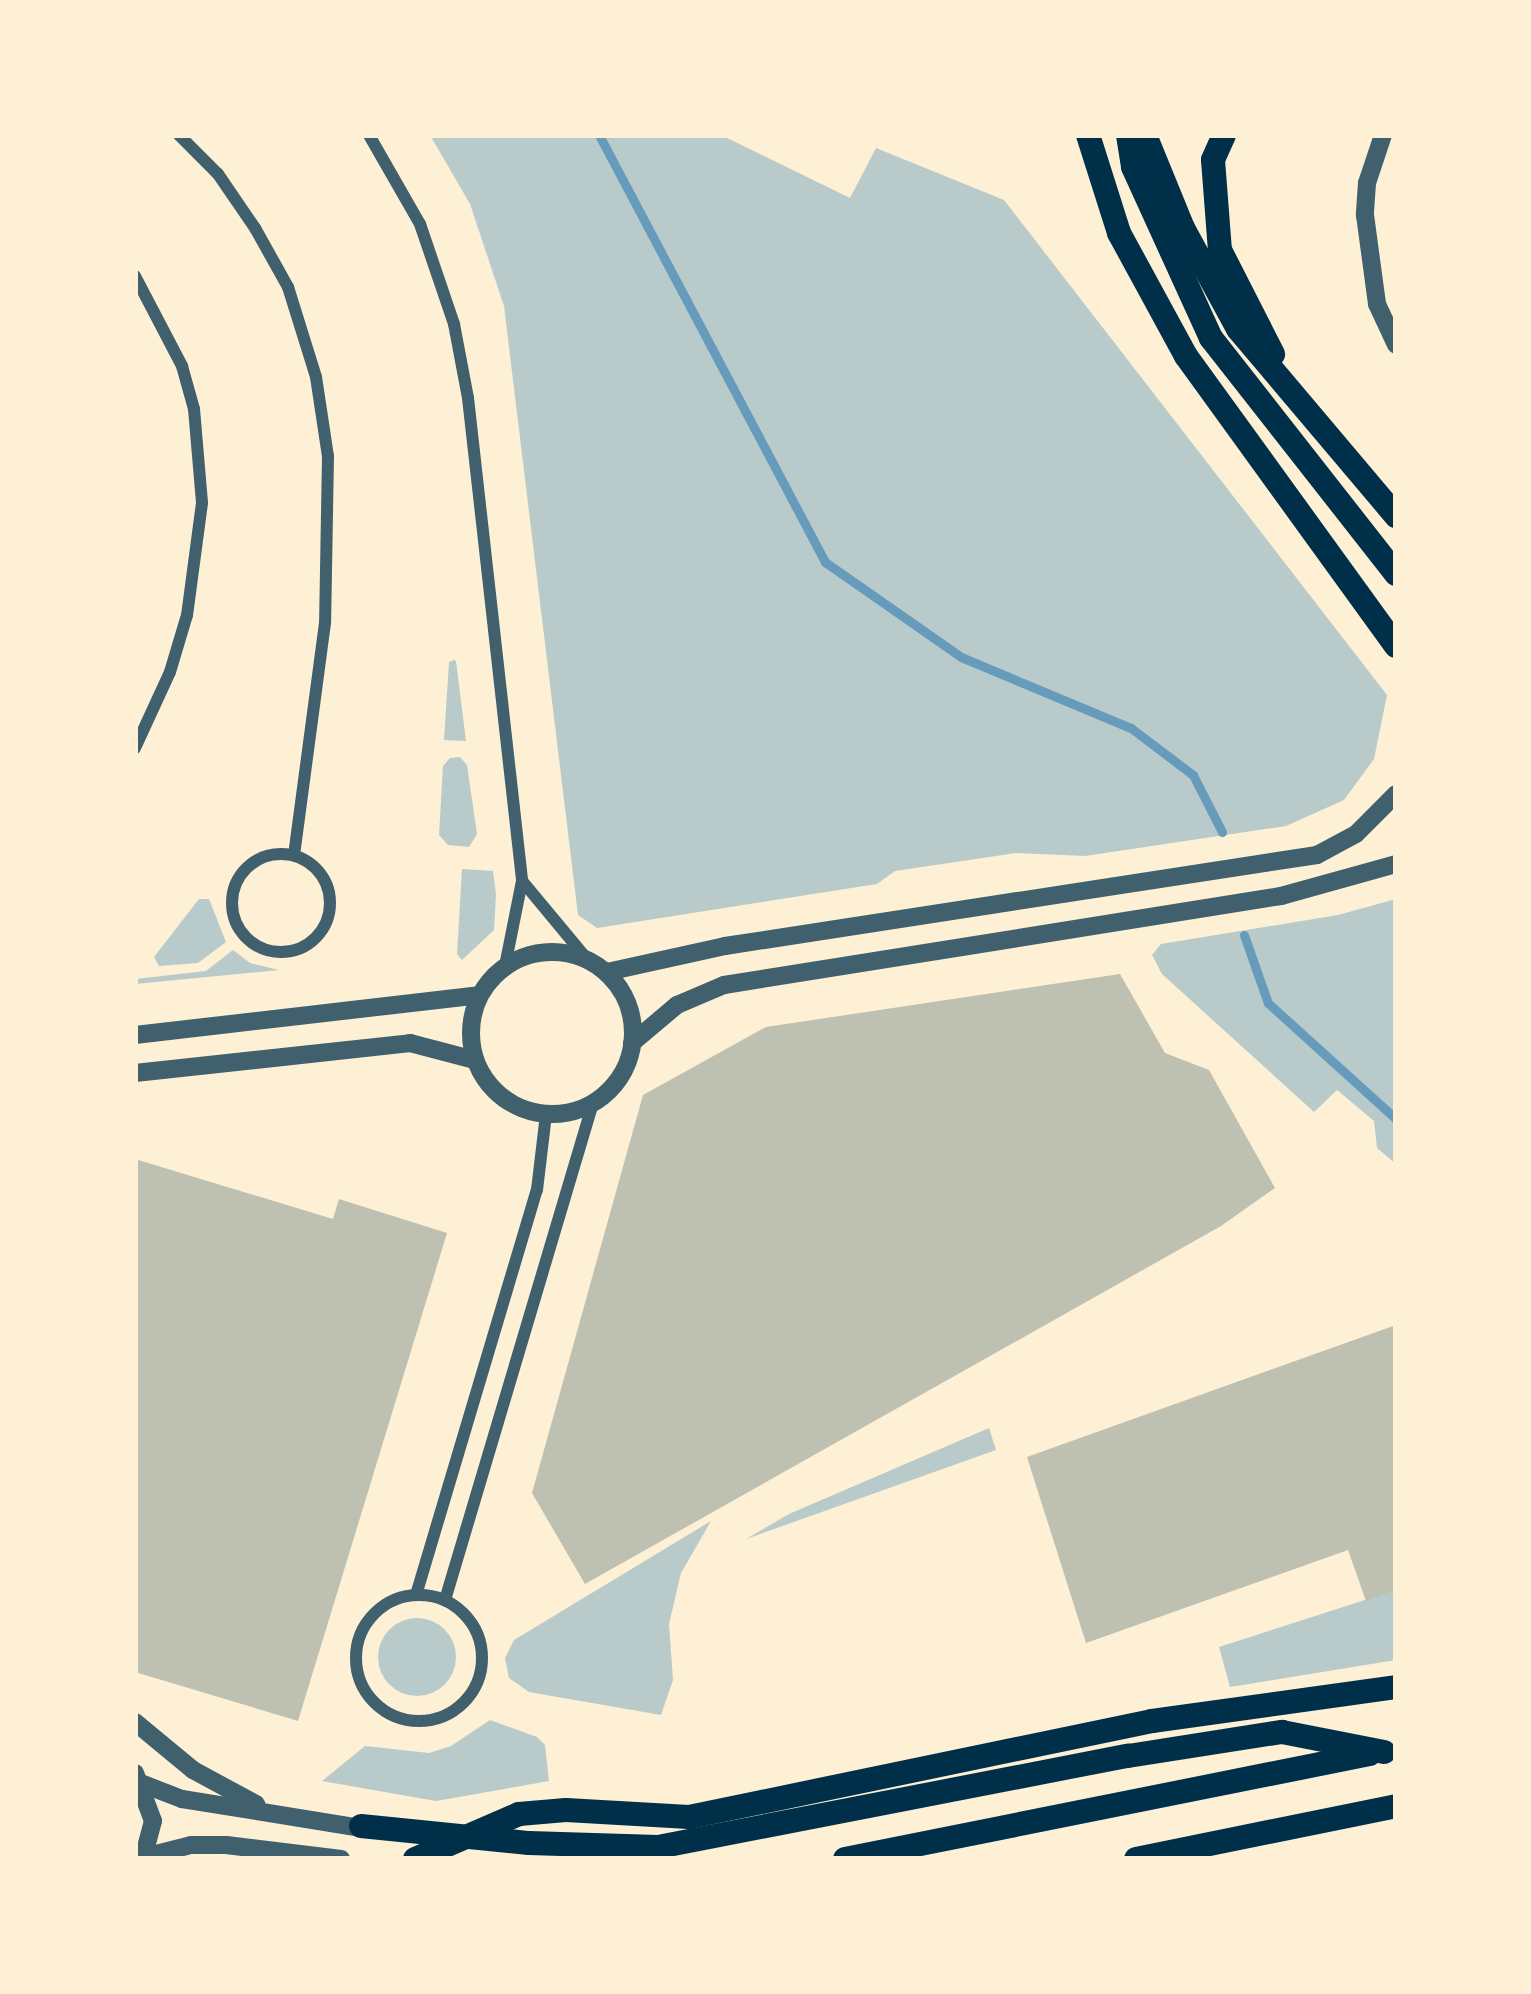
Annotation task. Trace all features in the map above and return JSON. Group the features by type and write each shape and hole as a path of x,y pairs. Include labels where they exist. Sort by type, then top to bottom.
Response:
{"highway":[{"path":"1088,135 1119,233 1186,356 1396,646"},
{"path":"1128,135 1133,167 1211,338 1396,574"},
{"path":"1145,135 1184,228 1238,329 1396,516"},
{"path":"1224,135 1213,160 1220,250 1301,403"},
{"path":"416,1859 519,1814 566,1810 689,1817 1188,1714 1396,1688"},
{"path":"361,1826 529,1843 658,1847 1128,1756 1282,1732 1390,1750"},
{"path":"845,1859 1390,1750"},
{"path":"1136,1859 1396,1806"}],"street":[{"path":"179,135 218,174 255,228 288,286 314,363 328,456 325,623 294,855"},
{"path":"369,135 420,224 454,324 468,398 522,881 505,966"},
{"path":"1384,135 1367,183 1365,215 1376,304 1396,345"},
{"path":"135,276 182,365 194,409 202,503 187,615 170,672 135,748"},
{"path":"607,972 772,938 1317,855 1356,834 1396,794"},
{"path":"294,855 321,874 330,907 326,923 303,946 270,951 243,934 235,921 234,890 240,876 264,857 294,855"},
{"path":"632,1043 676,1005 724,985 1281,896 1396,864"},
{"path":"522,881 587,959 607,972 632,1017 632,1043 620,1078 593,1103 546,1114 502,1098 475,1060 470,1028 479,995 505,966 542,952 587,959"},
{"path":"135,1034 479,995"},
{"path":"135,1073 410,1043 475,1060"},
{"path":"445,1600 593,1103"},
{"path":"416,1595 537,1190 546,1114"},
{"path":"416,1595 445,1600 476,1630 482,1671 463,1705 447,1716 410,1722 376,1706 358,1675 355,1656 359,1637 381,1608 416,1595"},
{"path":"135,1722 193,1770 265,1809"},
{"path":"139,1779 182,1799 361,1826 450,1859"},
{"path":"139,1779 153,1821 143,1858"},
{"path":"143,1858 190,1845 226,1845 341,1859"}],"shaded area":[{"path":"430,135 721,135 850,198 876,148 1004,200 1387,695 1374,759 1344,800 1286,826 1085,856 1016,853 895,871 877,884 597,928 578,915 504,306 470,204"},
{"path":"454,660 466,741 444,740 449,662"},
{"path":"460,757 467,765 477,834 469,847 448,845 439,835 443,766 450,758"},
{"path":"462,869 493,871 496,894 494,930 462,960 457,954"},
{"path":"199,899 209,899 226,942 198,963 159,966 154,957"},
{"path":"1396,899 1396,1164 1377,1148 1374,1121 1337,1090 1314,1112 1162,974 1152,955 1161,944 1338,915"},
{"path":"233,950 250,963 279,970 135,984 135,979 206,971"},
{"path":"989,1428 996,1450 746,1539 789,1514"},
{"path":"711,1521 681,1573 669,1624 673,1680 661,1715 529,1692 509,1678 505,1658 514,1640"},
{"path":"1396,1590 1396,1660 1230,1687 1219,1647"},
{"path":"417,1618 445,1629 456,1657 445,1685 417,1696 389,1685 378,1657 389,1629"},
{"path":"490,1720 537,1737 545,1745 549,1781 436,1801 322,1781 365,1746 429,1753 451,1746"}],"building":[{"path":"1120,974 1165,1053 1209,1070 1275,1188 1221,1226 585,1584 532,1493 643,1095 766,1027"},
{"path":"135,1159 333,1219 339,1199 447,1233 298,1721 135,1672"},
{"path":"1396,1325 1396,1590 1366,1601 1348,1550 1086,1643 1027,1457"}],"waterway":[{"path":"599,135 825,562 961,657 1131,728 1193,775 1222,832"},
{"path":"1244,935 1268,1003 1396,1119"}]}
